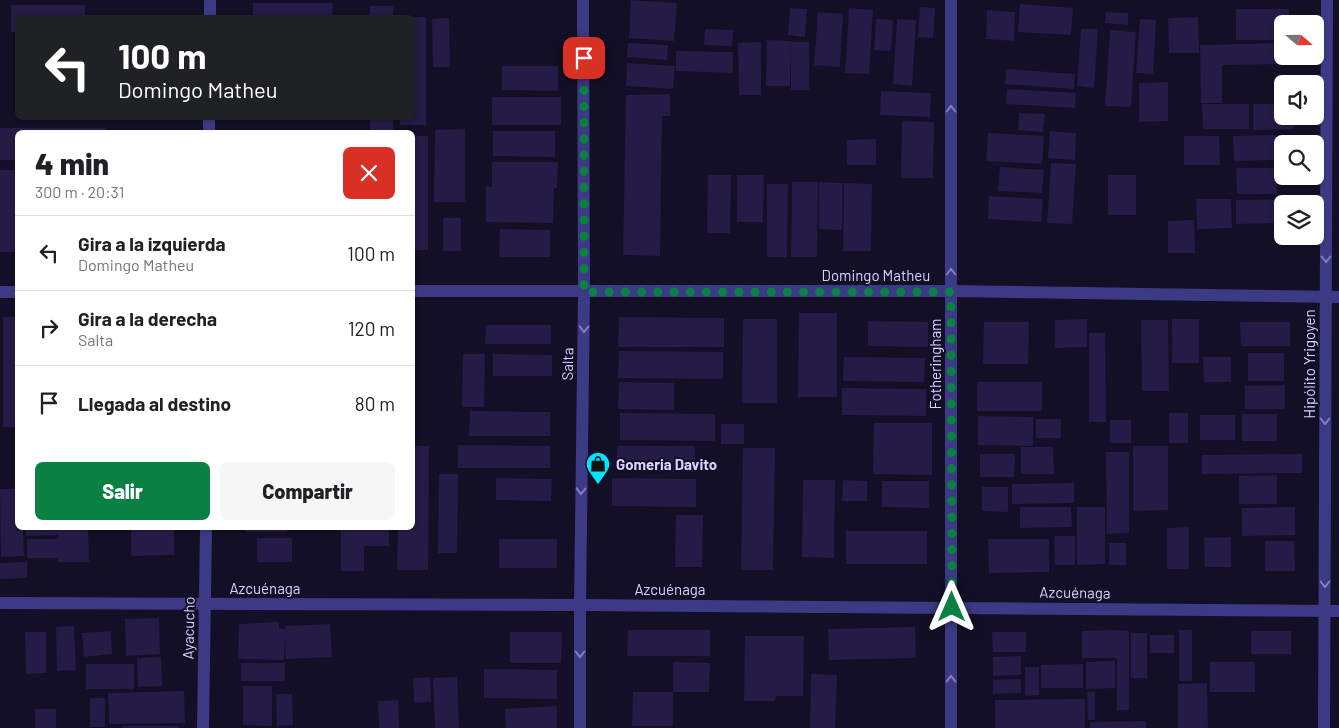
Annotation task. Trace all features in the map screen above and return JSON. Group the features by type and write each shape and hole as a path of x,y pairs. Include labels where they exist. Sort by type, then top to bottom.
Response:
{"street":[{"path":"210,0 210,15"},
{"name":"Salta","path":"580,728 584,292 583,0"},
{"name":"Fotheringham","path":"951,0 951,728"},
{"name":"Hipólito Yrigoyen","path":"1324,728 1327,0"},
{"path":"0,292 15,292"},
{"name":"Domingo Matheu","path":"415,292 951,292 1339,297"},
{"name":"Ayacucho","path":"203,728 206,530"},
{"name":"Azcuénaga","path":"0,603 952,607 1339,611"}],"building":[{"path":"631,0 677,3 674,41 629,38"},
{"path":"253,3 333,3 332,15 253,15"},
{"path":"1020,4 1073,8 1071,35 1018,32"},
{"path":"11,5 85,5 85,15 15,15 15,32 11,32"},
{"path":"370,6 393,6 393,15 370,15"},
{"path":"920,7 935,8 933,38 918,37"},
{"path":"790,8 807,9 805,37 788,35"},
{"path":"849,8 873,10 869,74 845,73"},
{"path":"1236,9 1289,9 1289,15 1274,15 1274,40 1236,40"},
{"path":"987,10 1015,12 1014,41 986,39"},
{"path":"818,12 843,14 840,67 814,65"},
{"path":"1106,12 1128,13 1128,25 1105,23"},
{"path":"415,17 426,17 426,125 400,125 400,120 415,120"},
{"path":"1198,17 1199,53 1169,53 1168,18"},
{"path":"449,18 450,67 433,67 432,19"},
{"path":"876,19 893,20 891,51 874,50"},
{"path":"897,19 916,20 912,86 893,84"},
{"path":"1140,19 1156,20 1153,74 1136,73"},
{"path":"705,29 733,30 732,46 704,45"},
{"path":"1081,29 1098,29 1094,88 1077,86"},
{"path":"1110,30 1136,32 1131,107 1105,106"},
{"path":"767,40 791,41 790,86 766,86"},
{"path":"761,42 761,95 739,95 738,43"},
{"path":"791,42 809,42 809,90 791,90"},
{"path":"628,43 668,45 667,60 627,57"},
{"path":"1274,43 1274,64 1222,65 1222,103 1201,103 1200,45"},
{"path":"676,51 733,52 733,73 676,71"},
{"path":"627,63 675,66 673,89 626,86"},
{"path":"502,66 558,66 558,91 502,90"},
{"path":"1006,69 1075,74 1074,89 1005,84"},
{"path":"1168,82 1168,121 1139,122 1139,83"},
{"path":"1007,89 1076,93 1075,108 1006,104"},
{"path":"881,91 931,93 930,117 880,115"},
{"path":"670,94 670,116 662,116 660,256 623,255 626,95"},
{"path":"492,97 561,97 561,125 492,125"},
{"path":"1202,104 1249,104 1249,129 1203,129"},
{"path":"1253,104 1274,104 1274,125 1294,125 1294,129 1253,130"},
{"path":"1019,113 1045,114 1043,132 1018,130"},
{"path":"370,120 393,120 393,130 370,130"},
{"path":"902,121 934,122 933,178 901,178"},
{"path":"0,128 105,128 105,130 15,130 15,160 0,160"},
{"path":"465,129 465,202 434,202 435,130"},
{"path":"493,131 555,131 555,157 493,156"},
{"path":"1050,131 1076,133 1075,160 1048,158"},
{"path":"988,133 1044,136 1042,164 986,161"},
{"path":"1274,135 1274,160 1234,161 1233,136"},
{"path":"415,136 428,136 428,250 415,250"},
{"path":"1184,136 1219,136 1220,165 1184,165"},
{"path":"876,139 876,165 847,165 847,140"},
{"path":"492,162 558,162 557,188 554,188 553,223 486,222 486,187 492,187"},
{"path":"1051,163 1076,164 1072,224 1047,223"},
{"path":"1000,167 1044,170 1042,193 998,191"},
{"path":"1236,168 1274,168 1274,185 1277,185 1277,194 1237,194"},
{"path":"0,170 15,170 15,252 0,252"},
{"path":"708,175 731,175 730,233 707,233"},
{"path":"737,175 764,175 763,222 737,222"},
{"path":"1108,175 1136,175 1136,215 1108,215"},
{"path":"792,182 818,182 817,257 791,257"},
{"path":"819,182 842,183 842,230 819,229"},
{"path":"844,183 872,184 871,251 843,251"},
{"path":"767,184 788,184 787,257 767,257"},
{"path":"989,196 1043,199 1041,222 988,219"},
{"path":"1196,199 1231,199 1232,228 1197,229"},
{"path":"1274,199 1274,223 1236,224 1236,200"},
{"path":"443,218 461,218 461,251 443,251"},
{"path":"1194,220 1195,253 1168,253 1168,221"},
{"path":"500,229 550,230 550,257 499,257"},
{"path":"799,313 837,313 837,397 798,397"},
{"path":"3,317 15,317 15,427 3,427"},
{"path":"619,317 724,318 724,347 618,347"},
{"path":"743,319 777,319 777,403 742,403"},
{"path":"1087,319 1087,347 1055,348 1055,320"},
{"path":"1172,319 1199,319 1199,363 1172,363"},
{"path":"1141,320 1168,320 1169,391 1142,391"},
{"path":"868,321 928,322 928,347 868,346"},
{"path":"984,322 1029,322 1028,364 983,364"},
{"path":"1240,322 1290,322 1290,346 1241,346"},
{"path":"486,325 551,325 551,344 485,344"},
{"path":"1089,333 1105,333 1106,422 1089,422"},
{"path":"619,351 723,352 723,379 618,378"},
{"path":"1248,353 1284,353 1284,381 1248,381"},
{"path":"463,354 485,354 484,407 462,407"},
{"path":"493,354 552,355 552,376 493,376"},
{"path":"844,357 925,358 924,382 843,381"},
{"path":"1203,357 1231,357 1231,382 1204,382"},
{"path":"619,382 674,383 674,410 618,409"},
{"path":"977,382 1042,382 1042,411 977,411"},
{"path":"1285,385 1285,409 1245,409 1245,386"},
{"path":"842,388 926,389 926,416 842,415"},
{"path":"470,411 550,412 550,436 469,436"},
{"path":"620,413 715,414 715,441 620,440"},
{"path":"1169,413 1188,413 1188,443 1169,443"},
{"path":"1242,414 1277,414 1277,441 1242,441"},
{"path":"1200,415 1235,415 1235,440 1200,440"},
{"path":"978,416 1033,417 1033,446 978,445"},
{"path":"1036,419 1061,419 1061,438 1036,438"},
{"path":"1110,420 1131,420 1131,443 1110,443"},
{"path":"874,423 932,423 932,475 873,474"},
{"path":"721,424 744,424 744,444 721,444"},
{"path":"458,445 550,446 550,468 458,468"},
{"path":"415,446 429,446 428,570 397,570 398,530 415,530"},
{"path":"617,446 695,446 695,472 617,471"},
{"path":"1133,446 1168,446 1168,510 1133,511"},
{"path":"1021,447 1053,447 1054,474 1021,474"},
{"path":"743,448 775,448 773,570 741,570"},
{"path":"1106,452 1129,452 1129,533 1107,534"},
{"path":"980,454 1015,454 1014,477 980,477"},
{"path":"1302,454 1302,473 1202,474 1202,455"},
{"path":"439,474 458,474 457,553 438,553"},
{"path":"1277,475 1277,504 1239,504 1239,476"},
{"path":"496,478 552,479 551,501 496,500"},
{"path":"612,478 696,479 696,507 612,506"},
{"path":"803,480 835,480 834,558 802,557"},
{"path":"843,480 867,481 867,501 842,501"},
{"path":"882,481 929,481 929,508 882,507"},
{"path":"1074,483 1074,503 1012,504 1012,484"},
{"path":"982,487 1008,487 1008,512 982,511"},
{"path":"0,489 15,489 15,530 23,530 24,556 1,557"},
{"path":"1020,507 1071,507 1072,527 1020,528"},
{"path":"1077,507 1105,507 1105,564 1077,565"},
{"path":"1295,507 1295,535 1242,536 1242,508"},
{"path":"676,515 703,515 702,567 675,567"},
{"path":"1189,527 1189,569 1167,569 1167,528"},
{"path":"26,530 88,530 89,562 58,562 58,558 27,558 27,539 58,539 58,535 26,536"},
{"path":"131,530 174,530 174,555 131,556"},
{"path":"246,530 288,530 287,532 246,532"},
{"path":"341,530 389,530 389,546 364,546 364,571 341,571"},
{"path":"846,531 927,531 927,564 846,564"},
{"path":"1054,536 1075,536 1075,565 1055,565"},
{"path":"1231,537 1231,567 1205,567 1204,538"},
{"path":"257,538 292,538 292,562 257,562"},
{"path":"499,539 557,539 557,568 499,568"},
{"path":"988,539 1049,539 1049,572 989,573"},
{"path":"1265,541 1294,541 1295,571 1265,571"},
{"path":"1109,543 1126,543 1126,565 1109,565"},
{"path":"27,562 27,578 0,579 0,563"},
{"path":"159,618 160,654 126,656 125,619"},
{"path":"279,622 279,628 285,629 285,626 330,624 332,657 286,659 285,636 284,660 238,659 239,624"},
{"path":"74,626 76,670 57,671 56,627"},
{"path":"915,627 916,658 829,660 828,629"},
{"path":"628,630 710,630 710,656 627,656"},
{"path":"1179,630 1192,630 1192,681 1179,681"},
{"path":"111,631 112,654 84,657 82,633"},
{"path":"1082,631 1129,631 1129,710 1117,710 1117,658 1082,658"},
{"path":"1251,631 1291,631 1291,654 1251,654"},
{"path":"25,632 46,632 46,673 26,674"},
{"path":"510,632 562,632 561,663 510,663"},
{"path":"992,632 1026,632 1026,652 993,652"},
{"path":"1131,633 1147,633 1147,678 1131,678"},
{"path":"1150,635 1174,635 1174,653 1150,653"},
{"path":"745,636 804,636 803,696 776,696 775,701 744,701"},
{"path":"1021,656 1021,675 993,676 993,657"},
{"path":"161,657 162,686 138,687 137,658"},
{"path":"1115,661 1115,688 1086,689 1086,662"},
{"path":"673,662 710,663 709,692 673,692"},
{"path":"1210,662 1255,662 1255,692 1210,692"},
{"path":"241,663 285,663 285,681 241,681"},
{"path":"86,664 134,664 134,689 86,689"},
{"path":"1083,664 1083,688 1041,688 1041,665"},
{"path":"1025,667 1039,667 1039,695 1025,696"},
{"path":"484,669 557,670 557,699 484,698"},
{"path":"811,674 837,675 835,728 810,728"},
{"path":"430,677 431,702 414,703 413,678"},
{"path":"457,677 459,728 435,728 433,678"},
{"path":"1021,679 1021,693 993,694 993,680"},
{"path":"1207,683 1208,728 1178,728 1178,684"},
{"path":"243,686 272,686 272,726 243,725"},
{"path":"184,691 185,723 109,724 108,693"},
{"path":"633,692 673,692 673,726 632,726"},
{"path":"1087,692 1095,692 1095,720 1088,720"},
{"path":"276,694 292,694 293,725 277,726"},
{"path":"90,698 105,698 105,727 90,727"},
{"path":"1085,699 1085,728 995,728 995,700"},
{"path":"398,700 399,728 379,728 378,701"},
{"path":"557,706 557,728 506,728 505,709"},
{"path":"35,709 56,709 56,728 35,728"},
{"path":"1146,721 1146,728 1090,728 1090,722"},
{"path":"123,726 179,726 179,728 123,728"}],"place":[{"name":"Gomeria Davito","path":"598,485"}],"route":[{"path":"584,58 584,292 951,292 952,607"}]}
